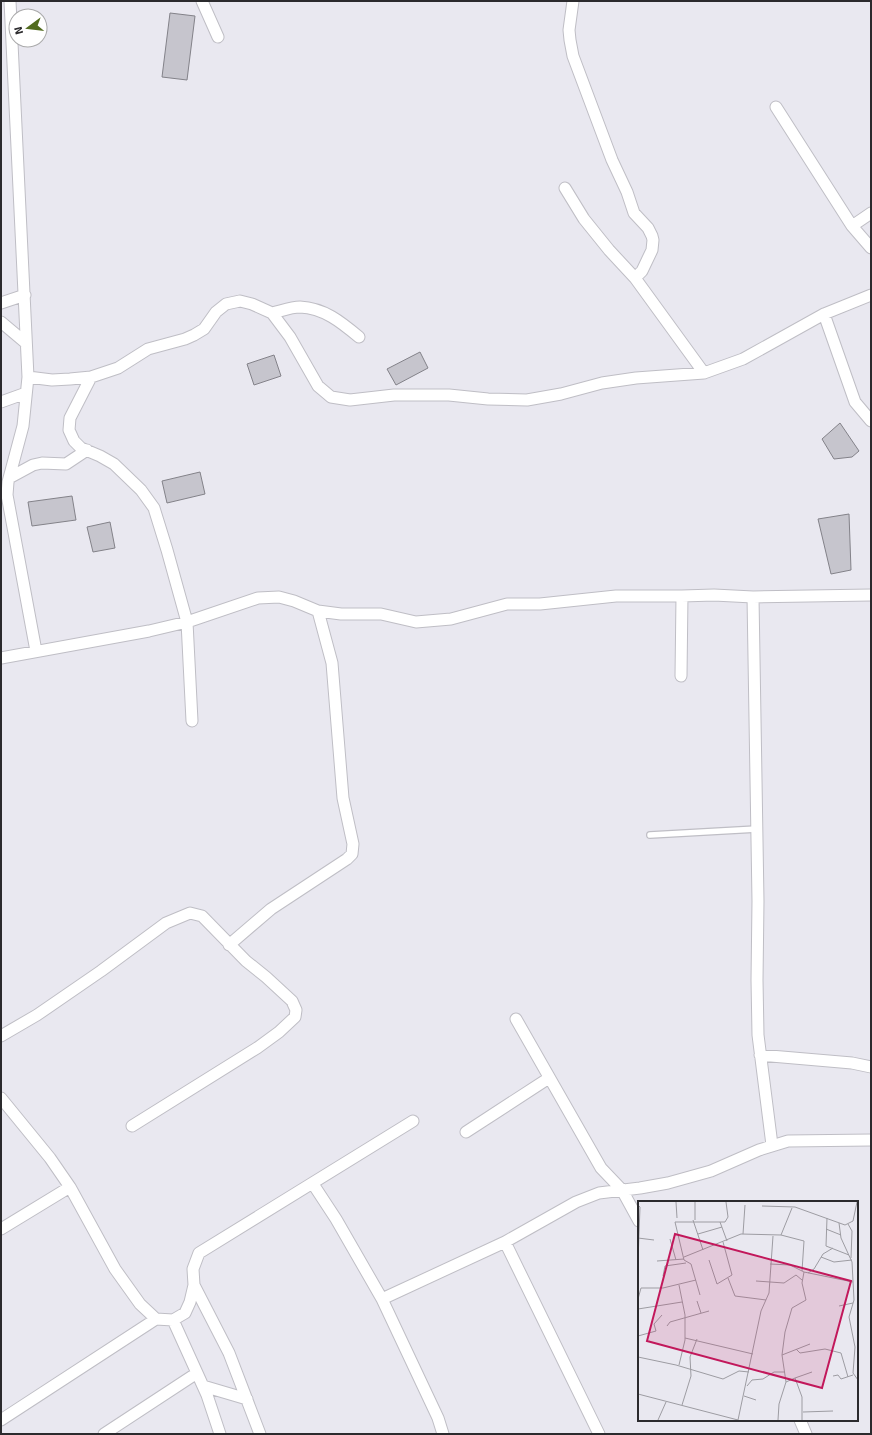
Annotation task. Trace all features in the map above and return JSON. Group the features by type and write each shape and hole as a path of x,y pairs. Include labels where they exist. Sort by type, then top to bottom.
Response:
{"street":[{"path":"10,1 28,377 23,426 9,478 8,495 36,651"},
{"path":"202,1 218,37"},
{"path":"573,1 569,30 573,56 612,160 627,192 634,212 648,228 653,240 652,250 642,271 635,278"},
{"path":"776,107 852,226 871,248"},
{"path":"565,188 584,219 609,250 635,278 704,373"},
{"path":"852,226 871,213"},
{"path":"1,302 25,295"},
{"path":"28,377 52,380 91,377 118,368 148,349 185,339 194,335 204,329 216,312 226,304 240,301 252,304 272,313 290,337 318,386 332,396 350,400 394,395 449,395 488,399 527,400 616,381 704,373 743,359 824,314 871,295"},
{"path":"272,313 299,307 322,311 341,322 359,337"},
{"path":"824,314 855,402 871,421"},
{"path":"1,322 26,343"},
{"path":"91,377 70,418 69,430 74,441 81,448 114,464 141,490 154,508 187,622 192,721"},
{"path":"1,402 26,393"},
{"path":"9,478 33,464 66,464 87,450"},
{"path":"1,658 149,631 187,622 258,598 279,597 294,601 318,611 341,614 381,614 416,622 451,619 507,604 540,604 616,596 714,595 753,597 871,595"},
{"path":"681,676 682,596"},
{"path":"753,597 758,829 758,1035 772,1145"},
{"path":"230,945 271,909 347,859 352,854 353,844 343,798 332,663 318,611"},
{"path":"1,1036 50,1006 166,923 190,913 202,916 230,945 292,1001 296,1010 294,1017 279,1032 257,1048 132,1126"},
{"path":"516,1019 601,1168 622,1190 638,1219"},
{"path":"760,1055 852,1063 871,1067"},
{"path":"466,1132 550,1078"},
{"path":"1,1098 50,1158 70,1186 115,1269 140,1304 156,1319"},
{"path":"1,1420 156,1319 173,1320 185,1313 190,1302 194,1285 193,1269 199,1253 413,1121"},
{"path":"382,1299 505,1242 576,1202 599,1193 668,1183 711,1171 772,1145 788,1141 871,1140"},
{"path":"313,1184 336,1219 382,1299 438,1418 444,1434"},
{"path":"1,1229 70,1186"},
{"path":"505,1242 599,1434"},
{"path":"194,1285 229,1353 260,1434"},
{"path":"173,1320 203,1386 220,1434"},
{"path":"104,1434 197,1373"},
{"path":"203,1386 247,1399"},
{"path":"800,1421 806,1434"}],"lane":[{"path":"650,835 758,829"}],"building":[{"path":"170,13 195,16 187,80 162,77"},
{"path":"420,352 428,368 396,385 387,369"},
{"path":"274,355 281,376 254,385 247,364"},
{"path":"840,423 859,451 852,457 834,459 822,439"},
{"path":"200,472 205,494 167,503 162,481"},
{"path":"72,496 76,520 32,526 28,502"},
{"path":"849,514 851,570 831,574 818,519"},
{"path":"110,522 115,548 93,552 87,527"}]}
